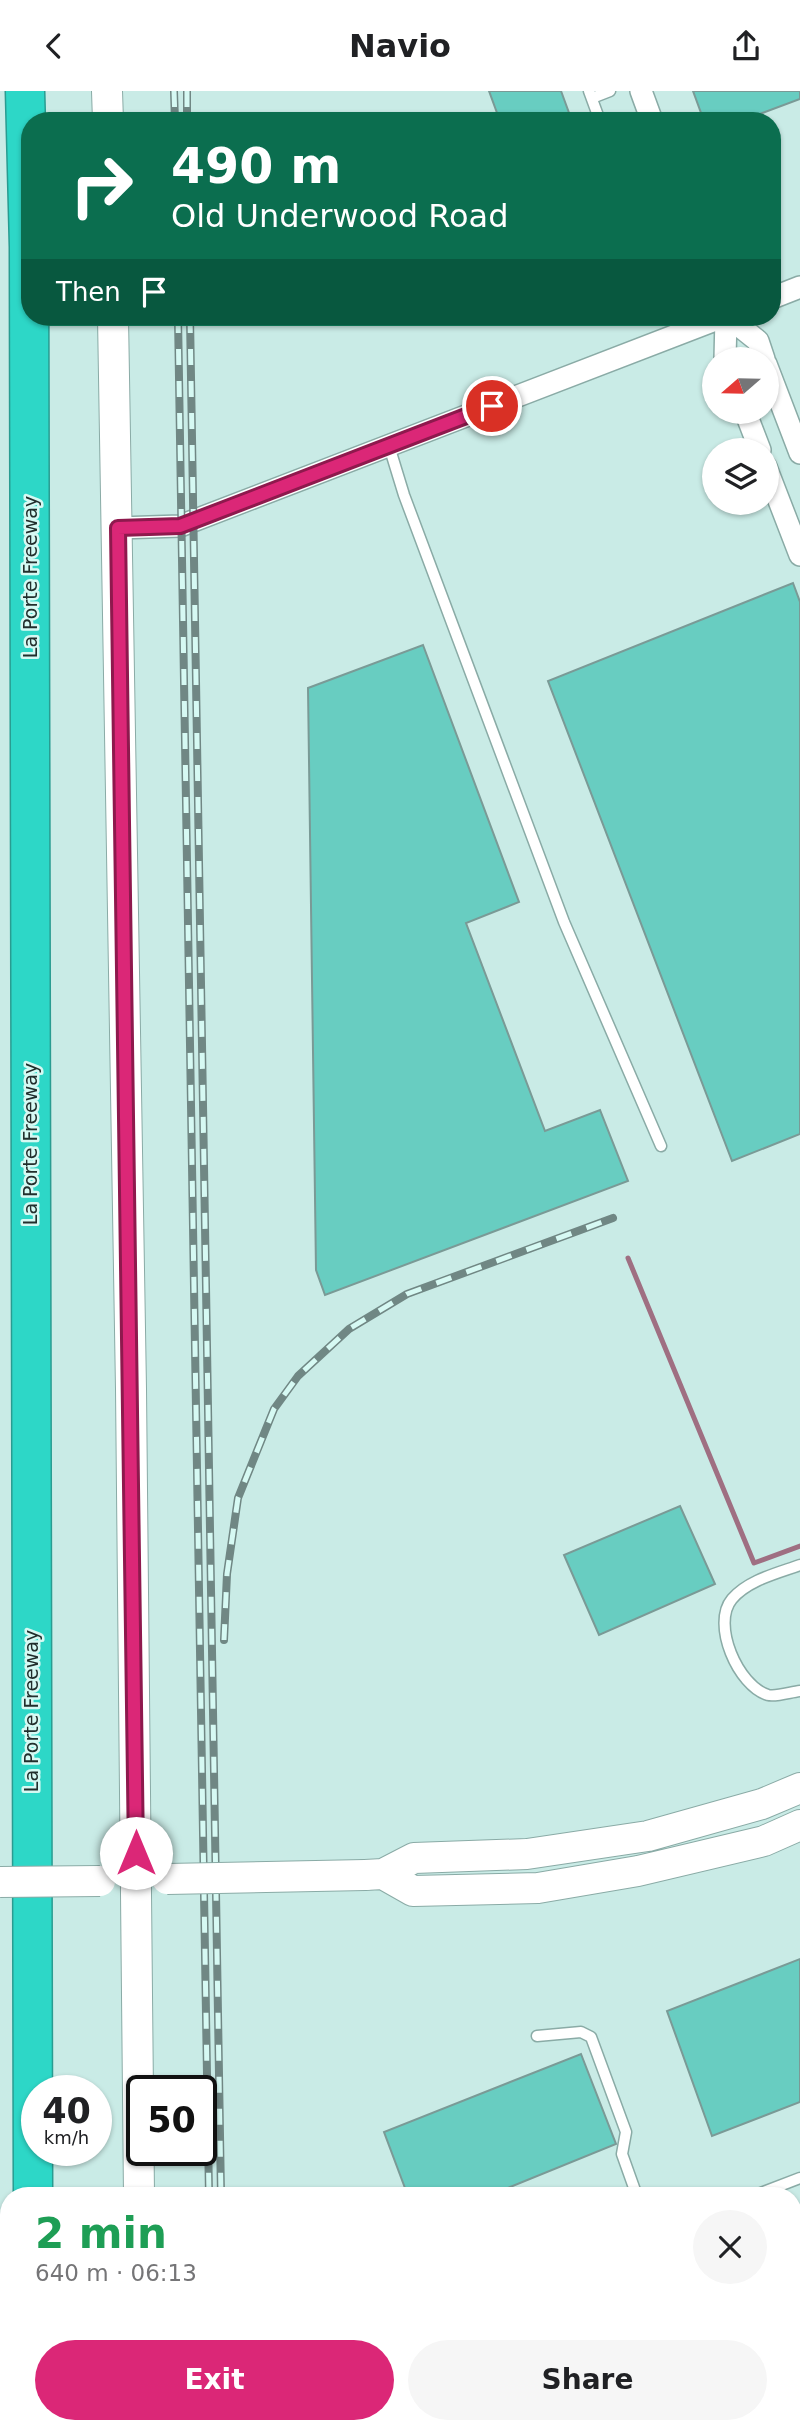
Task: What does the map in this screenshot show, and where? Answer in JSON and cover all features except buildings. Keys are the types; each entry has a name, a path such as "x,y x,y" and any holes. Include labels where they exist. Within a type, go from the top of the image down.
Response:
{"highway":[{"name":"La Porte Freeway","path":"25,91 26,112"},
{"name":"La Porte Freeway","path":"29,326 33,2187"}],"main road":[{"path":"107,91 108,112"},
{"path":"113,326 139,2187"},
{"path":"0,1882 374,1875 414,1858 527,1854 648,1836 762,1804 800,1788"},
{"path":"374,1875 413,1891 538,1888 638,1871 764,1842 800,1825"}],"street":[{"path":"641,91 649,112"},
{"path":"781,294 800,287"},
{"path":"118,528 180,526 702,326"},
{"path":"725,347 726,326"},
{"path":"738,326 758,341 760,347"},
{"path":"779,398 800,453"},
{"path":"779,501 800,555"}],"lane":[{"path":"597,112 591,95 610,91"},
{"path":"389,446 404,495 564,922 661,1146"},
{"path":"800,1565 752,1583 731,1599 724,1619 729,1649 746,1683 769,1696 800,1691"},
{"path":"537,2036 581,2032 591,2037 626,2132 622,2154 634,2187"},
{"path":"776,2187 800,2178"}],"waterway":[{"path":"628,1258 754,1563 800,1546"}],"railway":[{"path":"174,91 175,112"},
{"path":"187,91 187,112"},
{"path":"178,326 209,2187"},
{"path":"190,326 221,2187"},
{"path":"224,1640 227,1574 238,1498 274,1409 298,1376 349,1329 407,1294 613,1218"}],"route":[{"path":"136,1853 118,528 180,526 492,406"}]}
